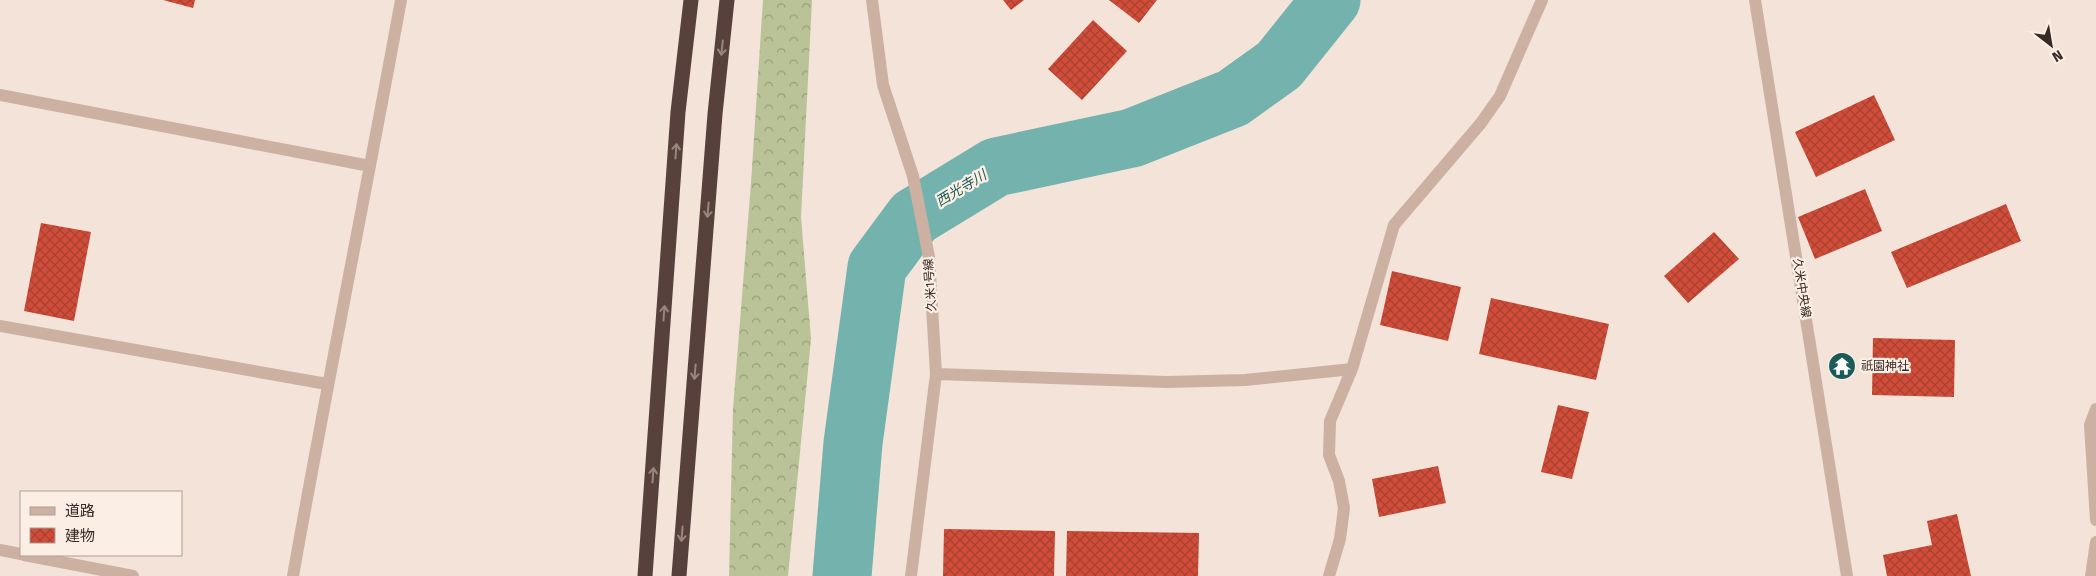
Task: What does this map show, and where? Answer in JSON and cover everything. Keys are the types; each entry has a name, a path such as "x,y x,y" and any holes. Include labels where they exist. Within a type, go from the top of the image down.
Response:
{"highway":[{"path":"646,576 678,112 691,0"},
{"path":"679,576 715,114 727,0"}],"street":[{"path":"293,576 327,384 401,0"},
{"name":"久米1号線","path":"872,0 883,85 913,176 929,257 936,374 911,576"},
{"path":"1329,576 1340,540 1344,508 1339,481 1329,454 1330,421 1352,369 1394,226 1481,123 1500,96 1542,0"},
{"name":"久米中央線","path":"1755,0 1847,576"},
{"path":"0,95 370,166"},
{"path":"0,326 327,384"},
{"path":"936,374 1167,382 1245,380 1352,369"},
{"path":"2096,409 2090,425 2096,520"},
{"path":"2091,576 2096,542"},
{"path":"0,550 20,553"},
{"path":"33,556 133,576"}],"green space":[{"path":"763,0 812,0 801,217 811,339 788,576 729,576 733,409"}],"building":[{"path":"163,0 195,0 193,8"},
{"path":"1003,0 1024,0 1011,10"},
{"path":"1109,0 1157,0 1139,23"},
{"path":"1093,20 1127,51 1082,100 1048,69"},
{"path":"1874,95 1895,140 1816,177 1795,132"},
{"path":"1865,189 1882,231 1815,259 1798,217"},
{"path":"2006,204 2021,241 1907,288 1891,252"},
{"path":"41,223 91,232 74,321 24,311"},
{"path":"1714,232 1739,259 1688,303 1664,276"},
{"path":"1392,271 1461,287 1448,341 1380,325"},
{"path":"1491,298 1609,324 1596,380 1479,354"},
{"path":"1873,338 1955,340 1954,397 1872,395"},
{"path":"1558,405 1589,412 1572,479 1541,472"},
{"path":"1438,466 1446,503 1379,517 1372,479"},
{"path":"1957,514 1971,576 1887,576 1883,555 1932,545 1927,521"},
{"path":"944,529 1055,531 1054,576 943,576"},
{"path":"1067,531 1199,533 1198,576 1066,576"}],"waterway":[{"name":"西光寺川","path":"842,576 853,443 877,267 914,217 996,167 1132,138 1233,98 1279,65 1331,0"}],"place":[{"name":"祇園神社","path":"1842,366"}]}
